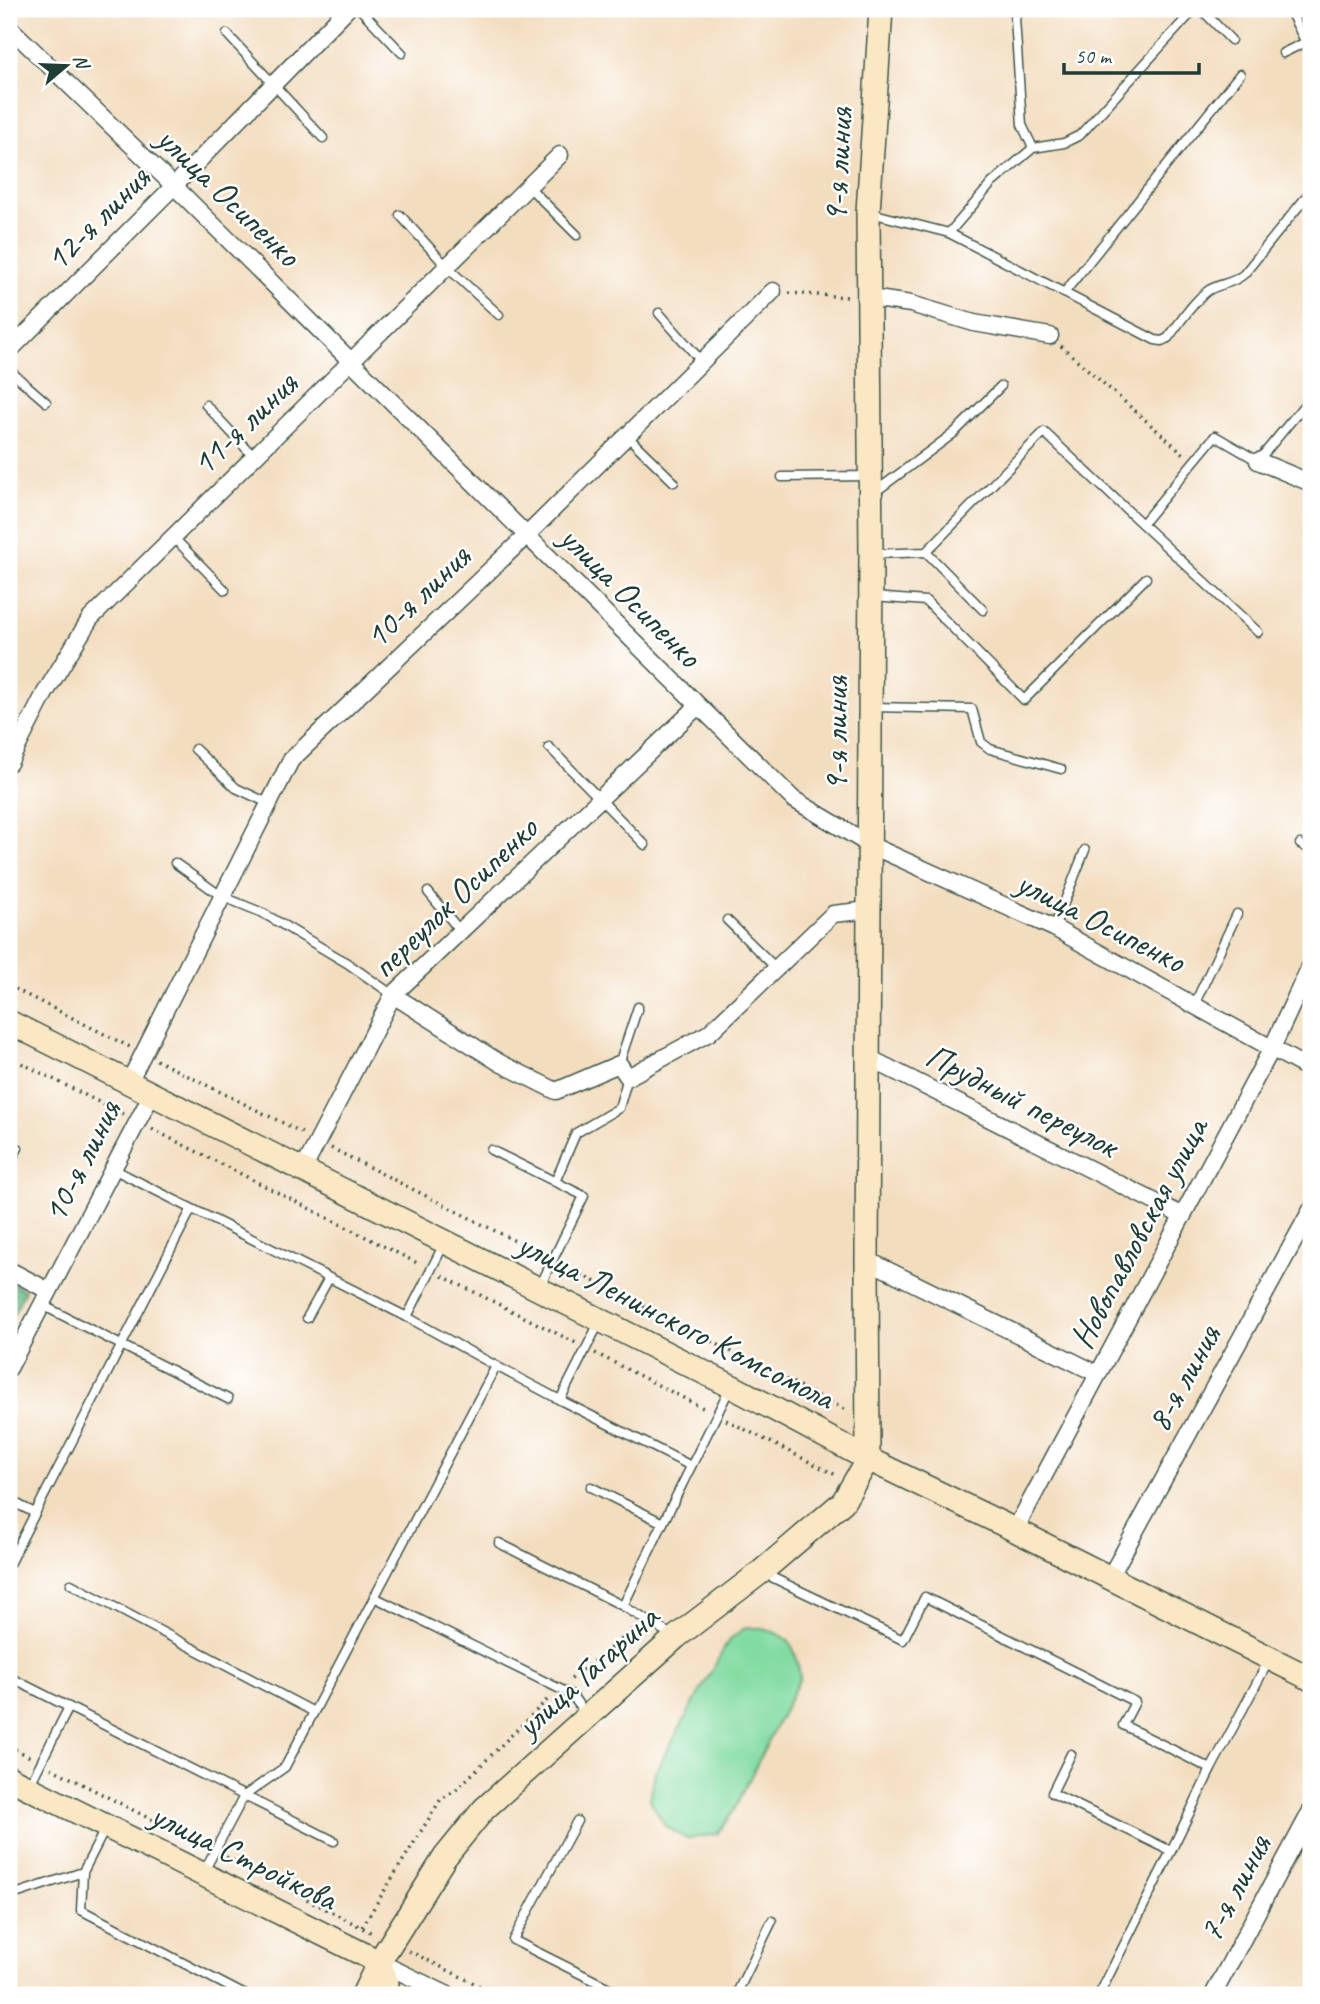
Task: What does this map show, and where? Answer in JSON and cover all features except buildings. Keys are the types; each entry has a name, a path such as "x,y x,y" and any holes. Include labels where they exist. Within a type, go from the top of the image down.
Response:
{"street":[{"name":"12-я линия","path":"9,351 347,9"},
{"name":"9-я линия","path":"868,1459 871,554 868,212 881,9"},
{"name":"улица Осипенко","path":"9,27 352,361 793,799 870,845 1054,928 1311,1070"},
{"name":"11-я линия","path":"9,764 45,693 90,619 560,155"},
{"name":"10-я линия","path":"128,1082 291,760 526,536 773,292"},
{"path":"870,298 911,304 974,323 1050,336"},
{"path":"1258,461 1311,483"},
{"name":"переулок Осипенко","path":"303,1170 393,995 698,706"},
{"path":"393,995 500,1063 556,1091 624,1070 709,1033 833,914 870,910"},
{"name":"Новопавловская улица","path":"1015,1530 1272,1048 1311,964"},
{"name":"улица Ленинского Комсомола","path":"9,1022 730,1386 868,1459 1111,1577 1311,1679"},
{"name":"Прудный переулок","path":"869,1058 1183,1216"},
{"name":"10-я линия","path":"9,1368 152,1094"},
{"name":"8-я линия","path":"1111,1577 1311,1210"},
{"path":"867,1259 1098,1374"},
{"path":"9,1270 45,1298"},
{"name":"улица Гагарина","path":"363,1995 379,1962 445,1857 484,1809 676,1637 761,1572 843,1502 868,1459"},
{"name":"улица Стройкова","path":"18,1783 448,1995"},
{"name":"7-я линия","path":"1213,1995 1311,1811"},
{"path":"379,1962 387,1983 386,1995"}],"lane":[{"path":"360,9 402,53"},
{"path":"1022,9 1015,18 1022,125 1033,148"},
{"path":"949,233 992,183 1033,148 1064,143 1080,135 1186,12 1201,9 1231,40"},
{"path":"1289,9 1311,53"},
{"path":"227,34 323,138"},
{"path":"1283,53 1306,41"},
{"path":"1064,293 1240,74"},
{"path":"528,186 577,235"},
{"path":"868,212 949,233 1155,341 1162,341 1168,338 1209,290 1238,280 1244,274 1311,191"},
{"path":"400,215 447,267 499,315"},
{"path":"659,313 702,362"},
{"path":"9,370 46,402"},
{"path":"782,477 870,486 954,433 1001,386"},
{"path":"1142,524 1215,436 1258,461 1311,397"},
{"path":"206,405 254,457"},
{"path":"871,554 926,552 1044,432 1258,632"},
{"path":"627,436 674,482"},
{"path":"173,537 225,590"},
{"path":"926,552 983,610"},
{"path":"870,597 926,601 1024,700 1146,578"},
{"path":"870,707 972,709 981,742 990,749 1061,769"},
{"path":"550,747 645,845"},
{"path":"195,749 236,789 268,803"},
{"path":"1300,844 1311,850"},
{"path":"1054,928 1085,850"},
{"path":"174,863 221,896 263,914 393,995"},
{"path":"428,892 461,932"},
{"path":"1194,1006 1237,914"},
{"path":"727,920 776,968"},
{"path":"555,1182 576,1133 619,1108 624,1070 638,1007"},
{"path":"9,1166 18,1148"},
{"path":"491,1150 584,1196 538,1289"},
{"path":"113,1169 407,1317 560,1400 691,1466"},
{"path":"9,1564 191,1210"},
{"path":"407,1317 445,1242"},
{"path":"307,1318 329,1278"},
{"path":"45,1298 122,1345 228,1399"},
{"path":"560,1400 600,1320"},
{"path":"203,1874 244,1796 285,1767 496,1366"},
{"path":"622,1606 730,1386"},
{"path":"591,1487 663,1523"},
{"path":"9,1500 35,1513"},
{"path":"499,1543 676,1637"},
{"path":"761,1572 903,1640 925,1597 1135,1702 1123,1725 1211,1769"},
{"path":"71,1584 314,1712"},
{"path":"374,1597 572,1695 588,1717"},
{"path":"1100,1995 1211,1769 1270,1657"},
{"path":"9,1677 334,1841"},
{"path":"18,1783 41,1762 69,1707"},
{"path":"1071,1754 1052,1793 1171,1851"},
{"path":"577,1821 513,1940 623,1995"},
{"path":"107,1827 83,1872 81,1910 241,1994"},
{"path":"9,1896 83,1872"},
{"path":"736,1995 772,1921"}],"path":[{"path":"773,292 870,298"},
{"path":"1050,336 1193,463"},
{"path":"9,986 869,1422"},
{"path":"362,1927 441,1799 456,1790 559,1688 646,1620"},
{"path":"9,1746 498,1995"}],"green space":[{"path":"9,1282 25,1290 9,1324"},
{"path":"746,1627 770,1631 786,1639 795,1654 800,1678 733,1812 717,1834 687,1839 665,1826 650,1800 655,1772 729,1640"}]}
